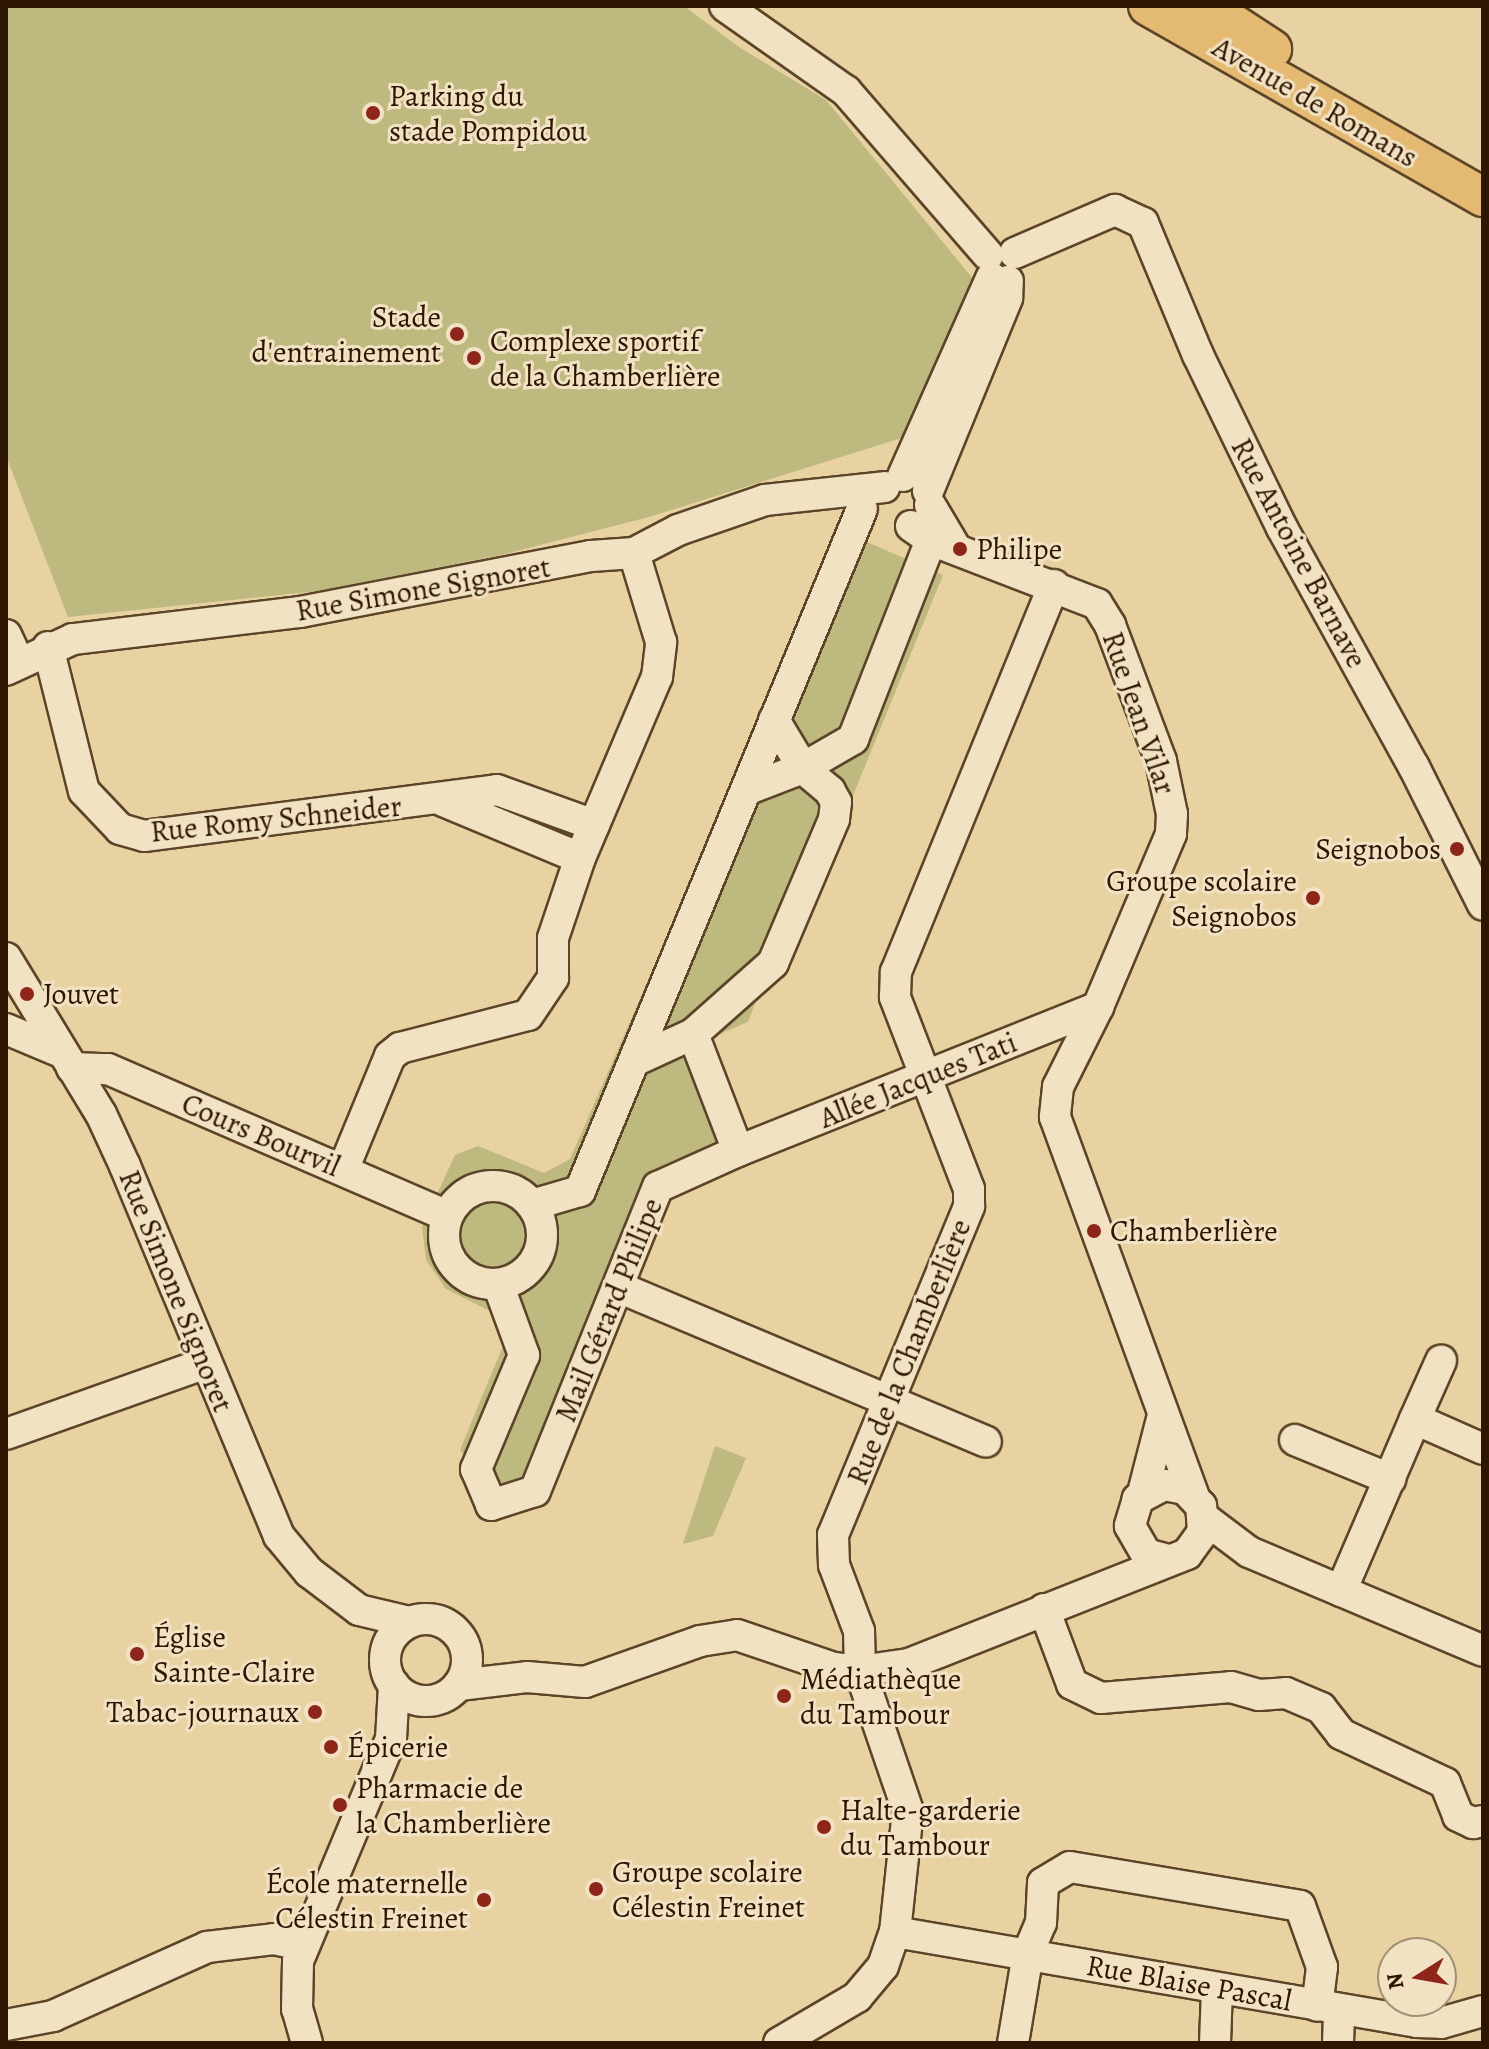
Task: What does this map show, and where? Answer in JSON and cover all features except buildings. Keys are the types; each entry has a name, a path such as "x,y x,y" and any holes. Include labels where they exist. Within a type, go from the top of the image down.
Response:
{"main road":[{"name":"Avenue de Romans","path":"1148,6 1483,197"},
{"name":"Avenue de Romans","path":"1206,6 1483,169"}],"street":[{"path":"532,1205 580,1191 774,720 902,509 1007,298 1000,267 846,91 725,6"},
{"name":"Rue Antoine Barnave","path":"1000,267 1115,210 1143,223 1198,355 1282,528 1479,889"},
{"name":"Rue Simone Signoret","path":"10,655 100,634 300,612 591,556 634,553 678,530 765,500 814,492 902,509"},
{"path":"746,790 803,768 853,739 902,509"},
{"name":"Rue Jean Vilar","path":"902,509 1105,613 1161,761 1172,814 1164,855 1098,1007 1058,1087 1055,1117 1199,1507"},
{"path":"343,1170 390,1056 400,1048 528,1015 542,999 553,978 553,938 580,858 657,677 661,642 634,553"},
{"name":"Rue de la Chamberlière","path":"779,2043 857,1997 883,1966 895,1932 908,1811 860,1671 859,1631 834,1565 833,1535 969,1206 969,1189 895,997 896,972 1054,585"},
{"name":"Rue Romy Schneider","path":"48,647 84,791 120,829 144,836 508,791 594,825"},
{"path":"634,1061 693,1034 773,963 834,819 836,802 830,791 803,768 774,720"},
{"name":"Rue Romy Schneider","path":"443,801 580,858"},
{"name":"Rue Simone Signoret","path":"6,958 125,1166 279,1536 309,1572 359,1610 385,1655"},
{"name":"Allée Jacques Tati","path":"738,1151 1098,1007"},
{"name":"Cours Bourvil","path":"6,1029 67,1061 108,1069 448,1216"},
{"path":"693,1034 738,1151"},
{"name":"Mail Gérard Philipe","path":"498,1284 524,1355 476,1469 491,1505 535,1491 658,1187 738,1151"},
{"path":"494,1185 521,1194 532,1205 542,1232 535,1261 513,1280 498,1284 481,1283 454,1264 446,1249 448,1216 466,1194 494,1185"},
{"path":"618,1287 887,1403 986,1442"},
{"path":"1341,1591 1441,1361"},
{"path":"6,1434 206,1363"},
{"path":"1092,1588 1130,1526 1134,1506 1143,1493 1163,1415"},
{"path":"1415,1419 1483,1449"},
{"path":"1295,1440 1390,1479"},
{"path":"1143,1493 1164,1485 1199,1507 1249,1552 1483,1651"},
{"path":"459,1685 527,1677 585,1682 700,1641 737,1635 808,1661 860,1671 909,1664 1092,1588 1177,1557 1197,1545 1199,1507"},
{"path":"1130,1526 1146,1554 1177,1557 1249,1552"},
{"path":"1044,1609 1072,1684 1101,1698 1231,1687 1259,1695 1286,1693 1321,1708 1341,1734 1445,1783 1458,1816 1473,1823 1483,1821"},
{"name":"Rue Simone Signoret","path":"359,1610 409,1622"},
{"path":"307,2043 294,1983 302,1945 391,1739 394,1685 385,1655 389,1641 409,1622 442,1621 465,1645 527,1677"},
{"path":"394,1685 415,1700 445,1697 459,1685 466,1672 465,1645"},
{"path":"391,1739 428,1701"},
{"path":"1013,2043 1028,1953 1041,1923 1043,1883 1070,1867 1300,1906 1322,1967 1328,2008 1338,2043"},
{"name":"Rue Blaise Pascal","path":"895,1932 1328,2008 1441,2023 1483,2011"},
{"path":"6,2025 56,2030 207,1947 274,1939 302,1945"},
{"path":"1215,2043 1217,1988"}],"shaded area":[{"name":"Complexe sportif de la Chamberlière","path":"6,6 684,6 739,47 826,100 974,280 908,436 649,517 501,555 318,591 68,617 6,456"},
{"path":"844,532 943,575 778,979 764,980 748,1022 708,1039 756,1155 665,1194 547,1487 494,1496 460,1450 505,1341 502,1317 446,1289 426,1260 422,1227 455,1155 478,1146 544,1173 570,1159"},
{"path":"715,1446 746,1458 713,1536 683,1544"}],"place":[{"name":"Parking du stade Pompidou","path":"373,113"},
{"name":"Stade d'entrainement","path":"457,334"},
{"name":"Complexe sportif de la Chamberlière","path":"474,358"},
{"name":"Philipe","path":"960,549"},
{"name":"Seignobos","path":"1457,849"},
{"name":"Groupe scolaire Seignobos","path":"1313,898"},
{"name":"Jouvet","path":"27,994"},
{"name":"Chamberlière","path":"1094,1231"},
{"name":"Église Sainte-Claire","path":"137,1654"},
{"name":"Médiathèque du Tambour","path":"784,1696"},
{"name":"Tabac-journaux","path":"315,1712"},
{"name":"Épicerie","path":"331,1747"},
{"name":"Pharmacie de la Chamberlière","path":"340,1805"},
{"name":"Halte-garderie du Tambour","path":"824,1827"},
{"name":"Groupe scolaire Célestin Freinet","path":"596,1889"},
{"name":"École maternelle Célestin Freinet","path":"484,1900"}]}
